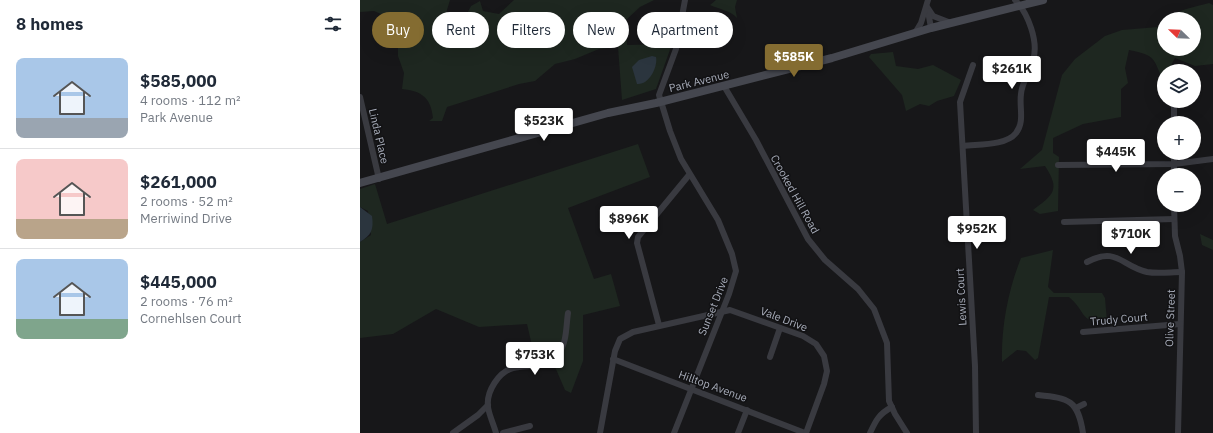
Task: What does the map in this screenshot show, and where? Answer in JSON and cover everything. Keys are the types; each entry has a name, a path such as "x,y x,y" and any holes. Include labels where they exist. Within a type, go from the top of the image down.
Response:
{"main road":[{"name":"Park Avenue","path":"360,183 379,179 608,113 724,86 832,58 1018,3 1043,0"}],"street":[{"path":"661,101 661,89 676,49 685,0"},
{"path":"915,33 921,23 928,0"},
{"path":"963,146 1005,141 1016,134 1021,122 1021,94 1023,83 1034,59 1035,48 1033,35 1018,3"},
{"path":"927,7 937,19 952,23"},
{"path":"927,7 931,28"},
{"name":"Lewis Court","path":"973,65 960,102 975,366 976,433"},
{"name":"Crooked Hill Road","path":"724,86 756,140 808,239 825,260 858,289 874,309 887,343 889,394 892,407 907,433"},
{"name":"Linda Place","path":"360,97 379,179"},
{"name":"Sunset Drive","path":"661,101 670,131 689,175 718,220 735,263 735,279 674,433"},
{"path":"1058,165 1174,164 1213,159"},
{"path":"1174,160 1174,168"},
{"path":"659,325 638,244 638,237 689,175"},
{"name":"Olive Street","path":"1174,212 1175,236 1182,272 1178,433"},
{"path":"1064,222 1174,219"},
{"path":"1087,262 1100,255 1107,255 1147,272 1182,272"},
{"name":"Vale Drive","path":"600,433 613,359 617,345 626,335 659,325 730,310 803,336 816,344 824,356 827,370 824,384 806,433"},
{"path":"496,433 488,406 495,381 504,372 514,368 544,365 559,354 563,344 568,313"},
{"name":"Trudy Court","path":"1083,332 1180,324"},
{"path":"770,357 780,328"},
{"name":"Hilltop Avenue","path":"613,359 806,433"},
{"path":"1038,395 1069,400 1076,408 1083,433"},
{"path":"1076,408 1084,404"},
{"path":"453,433 488,406"},
{"path":"870,433 876,418 881,412 892,407"},
{"path":"738,433 747,410"},
{"path":"503,433 530,426"}],"shaded area":[{"path":"360,0 450,0 446,12 432,12 432,48 489,48 489,12 497,14 497,48 565,48 565,12 501,12 514,0 654,0 640,7 629,17 629,12 573,12 573,48 608,48 599,49 575,59 555,64 535,81 519,84 447,107 442,121 429,121 433,118 428,101 420,94 402,89 404,73 398,56 398,48 424,48 424,12 360,12"},
{"path":"716,0 737,0 735,7 737,18 733,15 733,12 728,12 710,5"},
{"path":"480,1 483,11 488,12 468,12 471,6"},
{"path":"1209,3 1213,5 1213,64 1201,65 1201,64 1190,64 1175,58 1172,64 1157,64 1157,66 1149,56 1129,50 1125,68 1128,83 1121,89 1121,117 1083,124 1053,138 1053,153 1059,157 1058,211 1040,214 1033,210 1050,196 1054,187 1053,181 1045,166 1020,169 1042,150 1062,75 1075,59 1105,36 1122,30 1157,27 1157,56 1201,56 1201,12 1180,12"},
{"path":"629,45 637,45 637,48 671,48 656,89 622,100 618,48 629,48"},
{"path":"893,52 896,66 918,69 933,65 961,80 954,96 937,101 929,106 920,104 906,111 902,95 869,57 871,54"},
{"path":"652,56 656,57 656,66 652,75 645,82 637,84 632,67 639,60"},
{"path":"638,144 650,177 568,208 594,279 611,274 620,306 583,315 583,361 571,393 565,390 552,360 536,363 527,324 479,327 436,309 393,334 360,338 360,242 371,235 368,211 360,207 360,189 375,184 387,224"},
{"path":"360,207 372,216 373,225 371,232 360,242"},
{"path":"1200,234 1213,240 1213,250 1202,245"},
{"path":"1053,250 1048,287 1054,293 1102,293 1105,298 1107,322 1092,321 1087,318 1075,302 1069,297 1049,297 1038,358 1035,360 1026,351 1017,350 1002,362 1006,309 1012,283 1021,258"}]}
